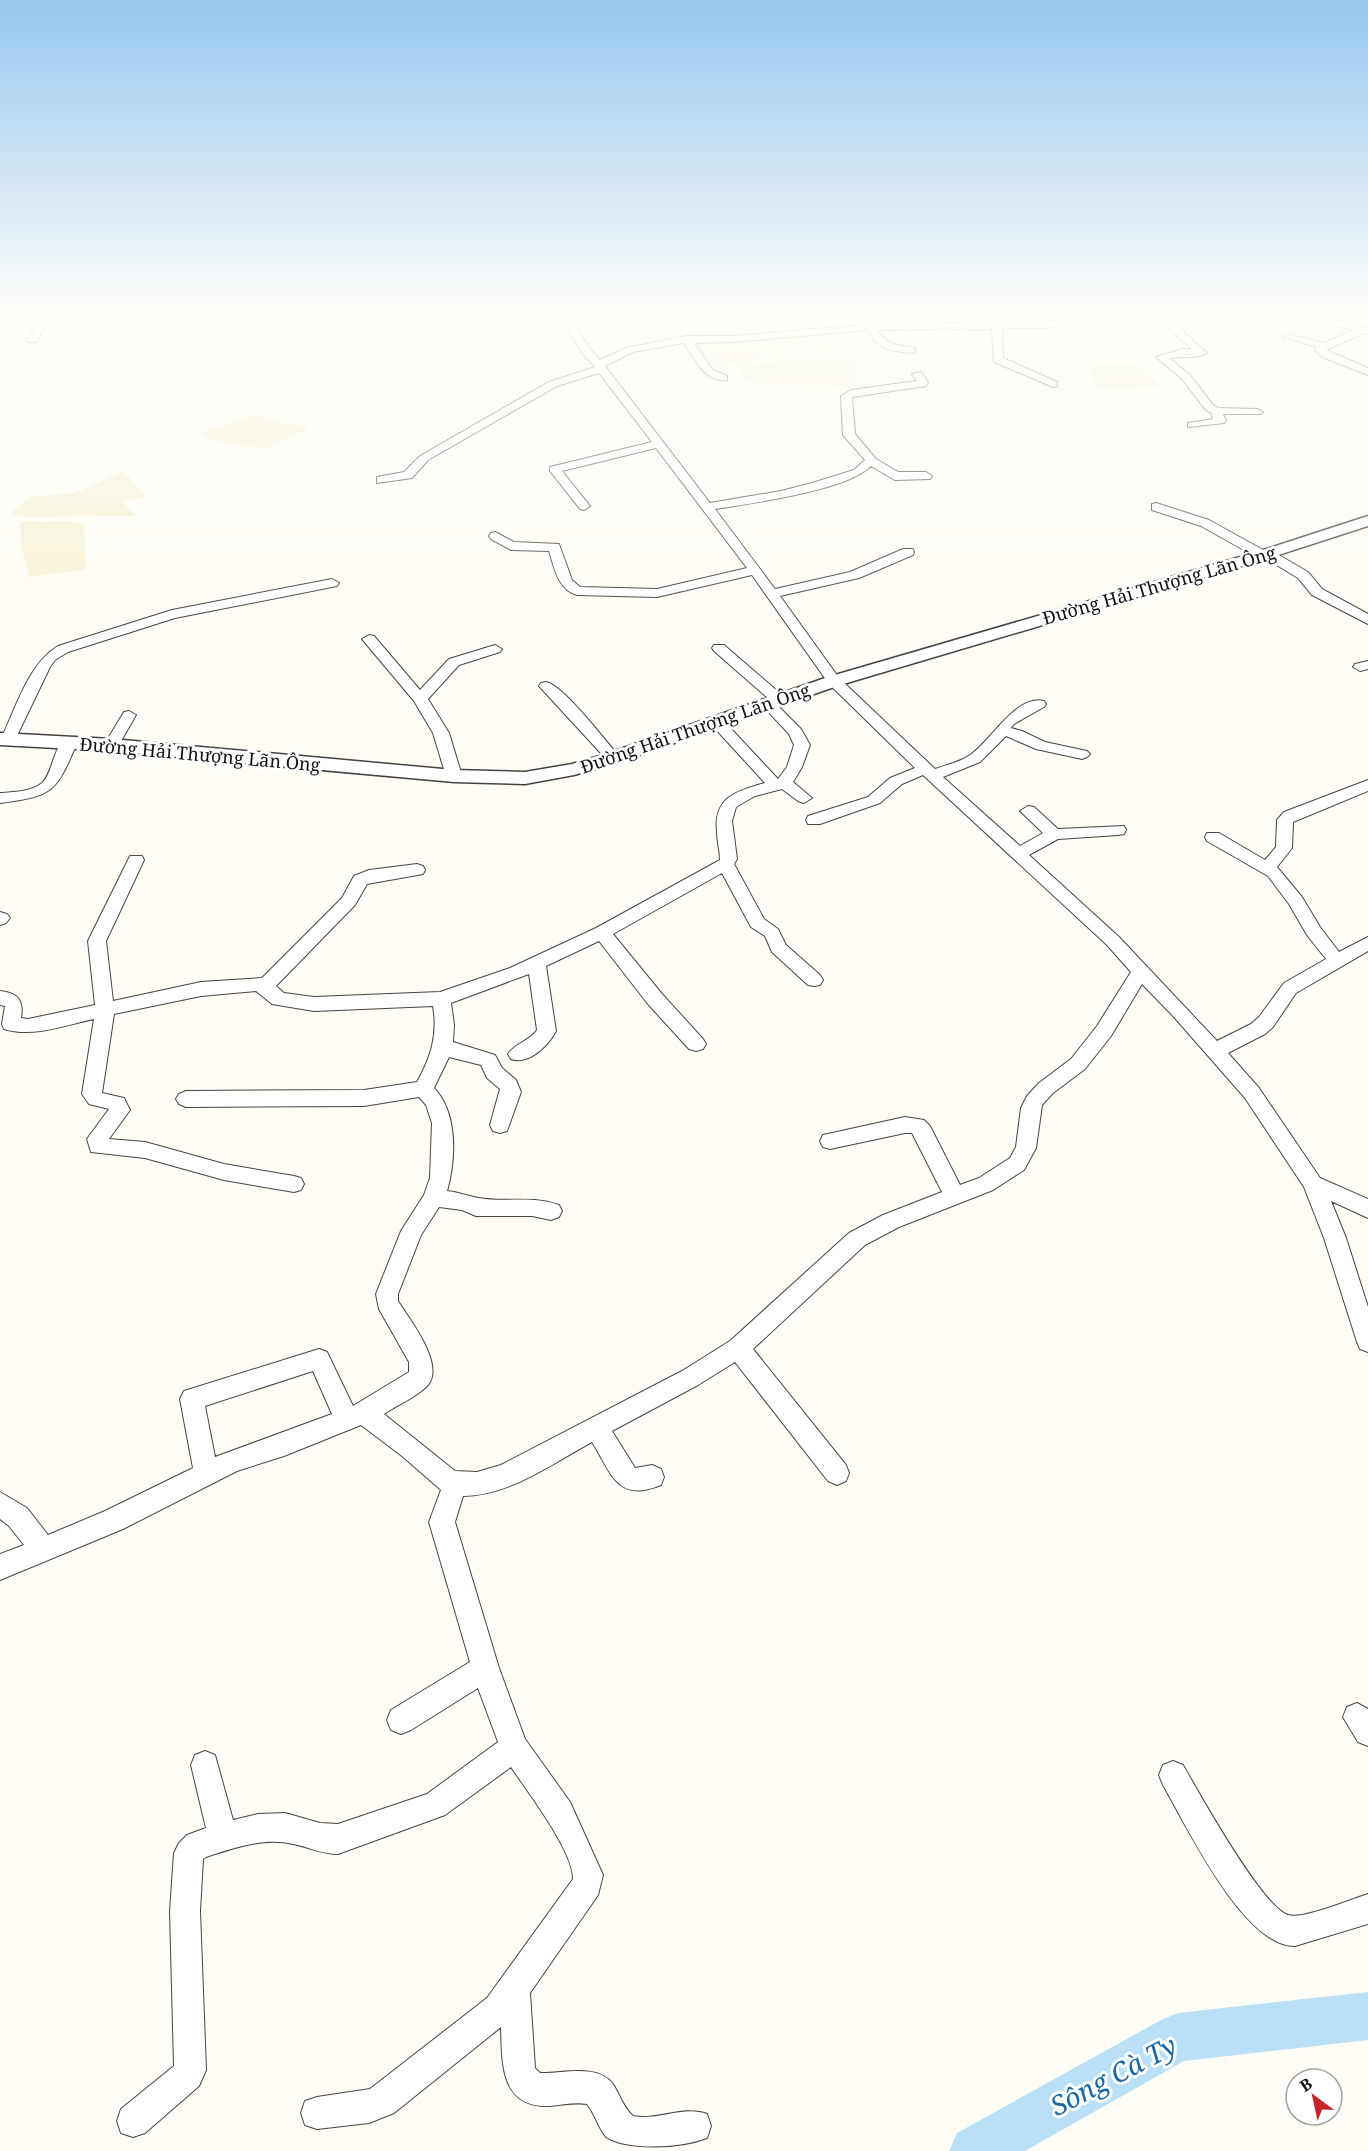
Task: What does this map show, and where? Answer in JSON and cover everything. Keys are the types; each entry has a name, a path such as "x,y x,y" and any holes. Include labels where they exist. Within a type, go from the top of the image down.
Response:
{"street":[{"path":"381,480 408,474 424,458 500,414"},
{"path":"635,414 755,570 834,681 1017,855 1113,941 1140,972 1174,1004 1252,1093 1313,1184 1335,1238 1368,1342"},
{"path":"847,414 849,435 871,461 895,476 926,476"},
{"path":"1192,425 1220,421 1217,414"},
{"path":"584,506 554,469 657,444"},
{"path":"707,507 781,495 858,473 871,461"},
{"path":"1156,507 1205,523 1303,575 1317,592 1368,620"},
{"name":"Đường Hải Thượng Lãn Ông","path":"4,739 112,745 454,776 525,777 574,769 613,758 834,681 1265,555 1368,521"},
{"path":"495,536 511,546 549,545 554,548 566,582 578,591 657,593 755,570"},
{"path":"771,594 854,576 908,552"},
{"path":"4,739 43,667 50,657 63,649 172,614 332,583"},
{"path":"369,639 420,699 441,733 454,776"},
{"path":"0,998 9,999 14,1005 6,1030 201,989 247,984 260,984 279,999 314,1004 441,999 493,982 602,932 726,864 729,857 723,821 731,802 741,794 779,784 797,762 802,745 796,732 773,701 719,648"},
{"path":"420,699 454,662 495,649"},
{"path":"402,659 419,680 430,687"},
{"path":"546,686 561,699 613,758"},
{"path":"814,820 874,800 896,781 975,759 1003,732 1010,721 1039,704"},
{"path":"112,745 129,715"},
{"path":"716,721 779,784 804,798"},
{"path":"1003,732 1017,734 1041,746 1082,754"},
{"path":"0,798 32,795 43,791 50,785 69,743"},
{"path":"1268,867 1284,848 1285,820 1368,785"},
{"path":"1028,811 1054,834"},
{"path":"1017,855 1054,834 1118,830"},
{"path":"1213,837 1268,867 1280,877 1306,922 1336,960"},
{"path":"136,860 98,941 105,1009 92,1094 96,1099 117,1103 120,1110 98,1140 98,1146 102,1149 145,1150 224,1172 294,1184"},
{"path":"726,864 757,923 772,933 778,948 814,980"},
{"path":"264,987 349,901 360,880 369,876 417,870"},
{"path":"602,932 655,999 696,1044"},
{"path":"1214,1051 1258,1029 1266,1022 1290,988 1368,943"},
{"path":"518,1054 539,1042 547,1031 540,996 537,962"},
{"path":"206,1473 192,1399 319,1359 356,1417 411,1448 439,1473 456,1483 477,1484 506,1475 597,1428 690,1378 738,1348 857,1239 891,1221 986,1184 1022,1159 1034,1101 1046,1088 1078,1064 1104,1032 1140,972"},
{"path":"423,1089 440,1058 446,1035 441,999"},
{"path":"443,1046 455,1052 488,1060 494,1073 509,1085 511,1092 500,1125"},
{"path":"186,1099 364,1098 423,1089"},
{"path":"0,1567 114,1520 206,1473 356,1417 421,1376 423,1365 387,1302 387,1294 412,1231 434,1198 440,1178 442,1123 435,1102 423,1089"},
{"path":"830,1141 905,1125 917,1126 923,1132 955,1196"},
{"path":"1313,1184 1368,1209"},
{"path":"434,1198 465,1202 476,1207 532,1207 551,1211"},
{"path":"738,1348 837,1473"},
{"path":"597,1428 627,1477 633,1480 652,1477"},
{"path":"317,2113 369,2107 382,2101 498,2009 587,1884 588,1875 560,1812 514,1748 485,1668 443,1529 443,1514 456,1483"},
{"path":"0,1504 18,1517 43,1549"},
{"path":"401,1720 485,1668"},
{"path":"133,2121 188,2075 190,2070 185,1958 189,1853 197,1845 224,1837 280,1827 295,1829 315,1838 338,1839 435,1805 514,1748"},
{"path":"205,1765 224,1837"},
{"path":"1173,1775 1242,1890 1267,1920 1278,1929 1292,1931 1368,1910"},
{"path":"514,1989 519,2070 522,2080 528,2086 542,2089 590,2087 598,2091 616,2123 623,2130 633,2134 675,2132 695,2126"}],"shaded area":[{"path":"251,415 309,429 264,449 213,440 198,434"},
{"path":"123,471 146,496 123,502 135,516 28,517 10,514 29,497 75,493"},
{"path":"71,521 84,524 86,569 29,577 22,551 20,522"}],"waterway":[{"name":"Sông Cà Ty","path":"975,2151 1178,2037 1368,2016"}]}
